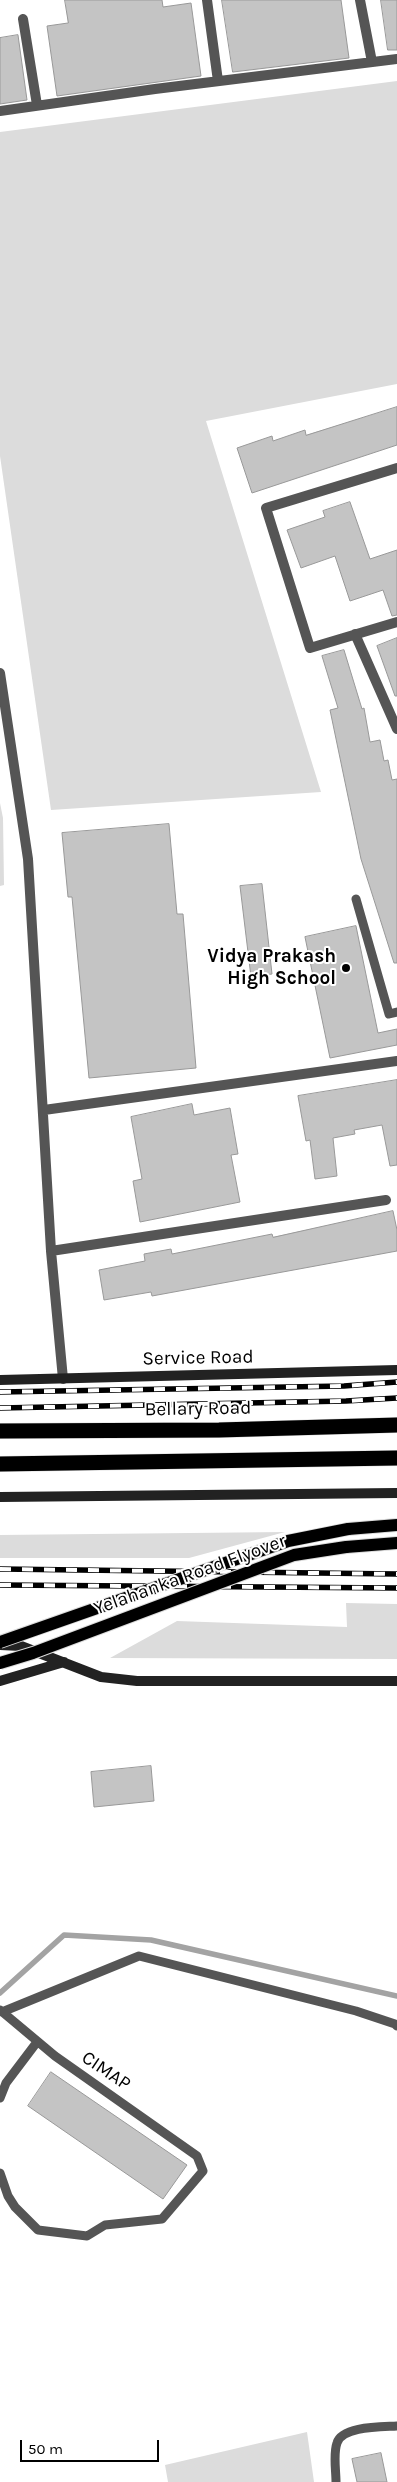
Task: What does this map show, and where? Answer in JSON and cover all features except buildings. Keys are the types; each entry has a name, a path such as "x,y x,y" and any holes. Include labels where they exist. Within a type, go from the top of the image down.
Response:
{"highway":[{"name":"Bellary Road","path":"0,1431 219,1430 397,1425"},
{"path":"0,1464 397,1458"}],"main road":[{"name":"Service Road","path":"0,1380 397,1370"},
{"path":"0,1497 397,1494"},
{"name":"Yelahanka Road Flyover","path":"0,1644 288,1541 348,1529 397,1525"},
{"name":"Yelahanka Road Flyover","path":"0,1664 294,1555 346,1547 397,1543"},
{"path":"0,1644 21,1646 101,1677 137,1681 397,1681"},
{"path":"0,1681 64,1662"}],"street":[{"path":"207,0 218,81"},
{"path":"360,0 372,62"},
{"path":"23,19 37,105"},
{"path":"0,111 397,59"},
{"path":"397,468 266,508 310,648 397,622"},
{"path":"355,634 397,729"},
{"path":"0,673 28,859 51,1251 63,1378"},
{"path":"44,1110 397,1061"},
{"path":"51,1251 386,1200"}],"lane":[{"path":"356,899 388,1014 397,1012"},
{"path":"1,2011 138,1956 356,2011 397,2026"},
{"name":"CIMAP","path":"0,2173 8,2196 15,2207 38,2230 88,2236 105,2225 162,2219 202,2171 196,2156 37,2042 1,2011"},
{"path":"0,2098 6,2083 37,2042"},
{"path":"336,2482 336,2444 340,2437 349,2431 397,2426"}],"shaded area":[{"path":"397,81 397,384 206,421 321,792 51,810 0,456 0,132"},
{"path":"0,803 3,818 4,885 0,886"},
{"path":"285,1532 189,1558 0,1558 0,1535"},
{"path":"346,1603 397,1604 397,1659 110,1658 177,1621 347,1627"},
{"path":"307,2432 314,2482 168,2482 165,2465"}],"waterway":[{"path":"0,1993 64,1935 151,1940 397,1996"}],"railway":[{"path":"0,1392 344,1386 397,1382"},
{"path":"0,1408 346,1401 397,1398"},
{"path":"0,1569 397,1574"},
{"path":"0,1585 397,1588"}],"place":[{"name":"Vidya Prakash High School","path":"346,968"}]}
